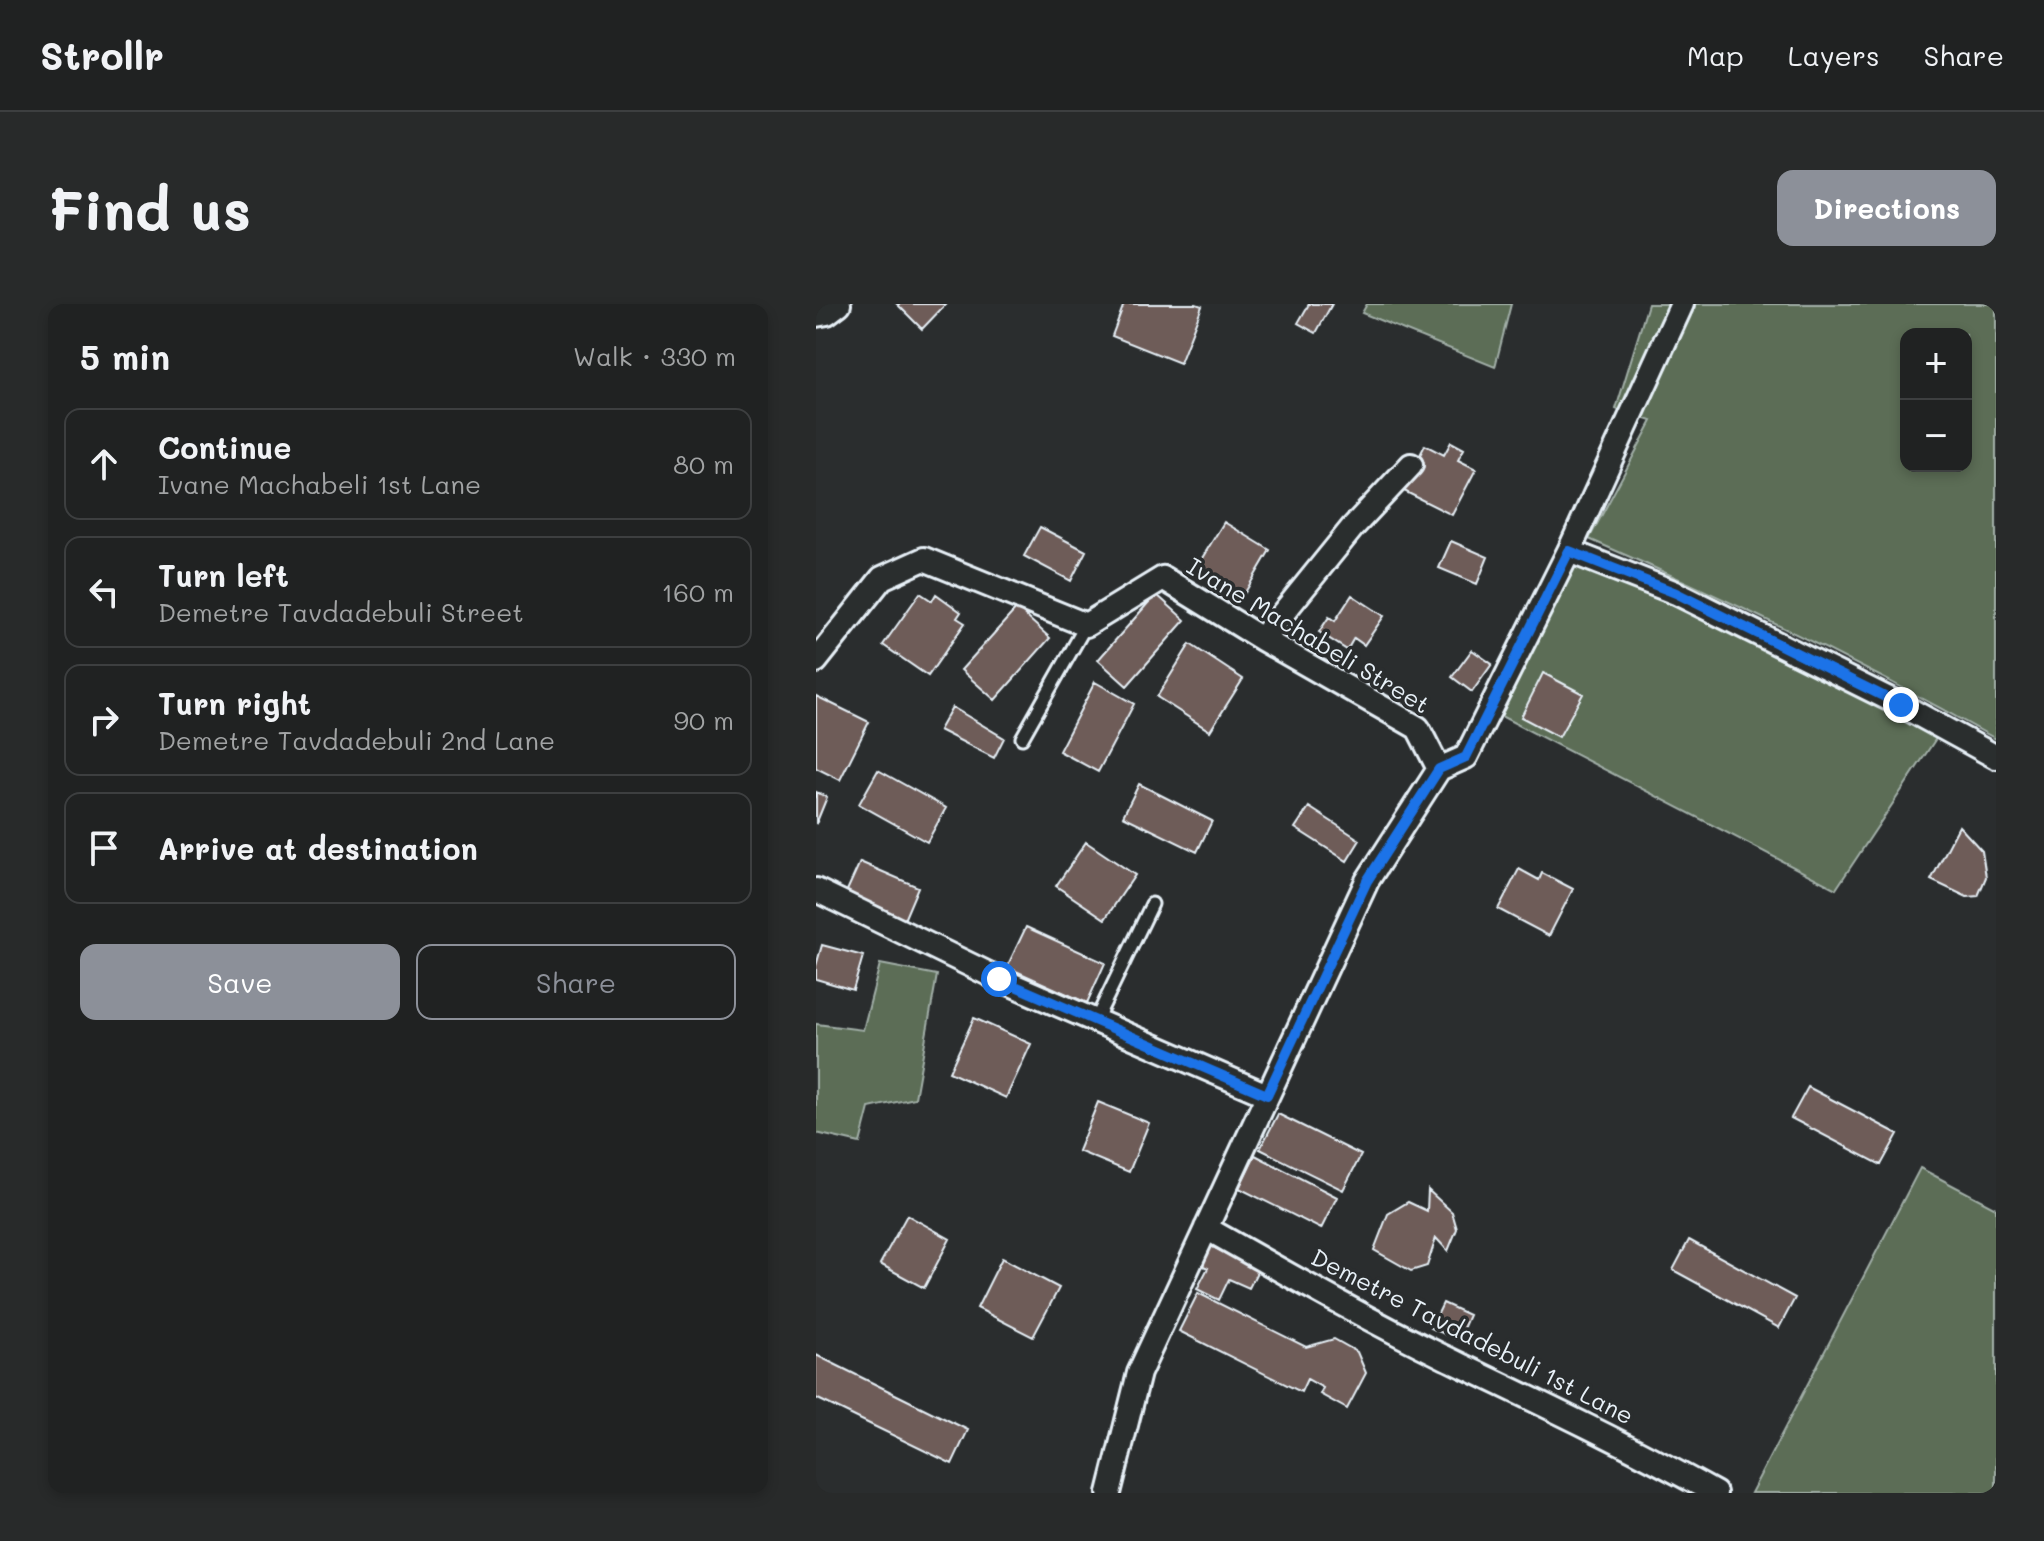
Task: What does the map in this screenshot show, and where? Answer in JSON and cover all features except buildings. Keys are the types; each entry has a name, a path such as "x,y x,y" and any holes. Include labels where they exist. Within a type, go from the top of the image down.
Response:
{"street":[{"path":"816,315 827,313 839,304"},
{"path":"1109,1493 1139,1373 1367,881 1439,769 1466,757 1569,551 1682,304"},
{"path":"1262,639 1352,528 1411,465"},
{"path":"1569,551 1676,593 1901,705 1996,757"},
{"path":"816,661 882,578 924,559 1086,625"},
{"name":"Ivane Machabeli Street","path":"1086,625 1163,578 1418,728 1439,769"},
{"path":"816,890 999,979 1267,1095"},
{"name":"Demetre Tavdadebuli 1st Lane","path":"1206,1228 1344,1305 1442,1356 1626,1444 1715,1493"}],"lane":[{"path":"1022,738 1086,625"},
{"path":"1096,1020 1152,904"}],"green space":[{"path":"1367,304 1511,304 1495,367 1362,313"},
{"path":"1648,304 1996,304 1996,739 1796,634 1589,539 1652,421 1616,409"},
{"path":"1576,563 1701,618 1939,734 1836,889 1499,715"},
{"path":"880,964 937,975 915,1098 869,1108 860,1143 816,1133 816,1024 863,1030"},
{"path":"1920,1168 1996,1208 1996,1493 1751,1493"}],"route":[{"path":"999,979 1267,1095 1367,881 1439,769 1466,757 1569,551 1676,593 1901,705"}]}
